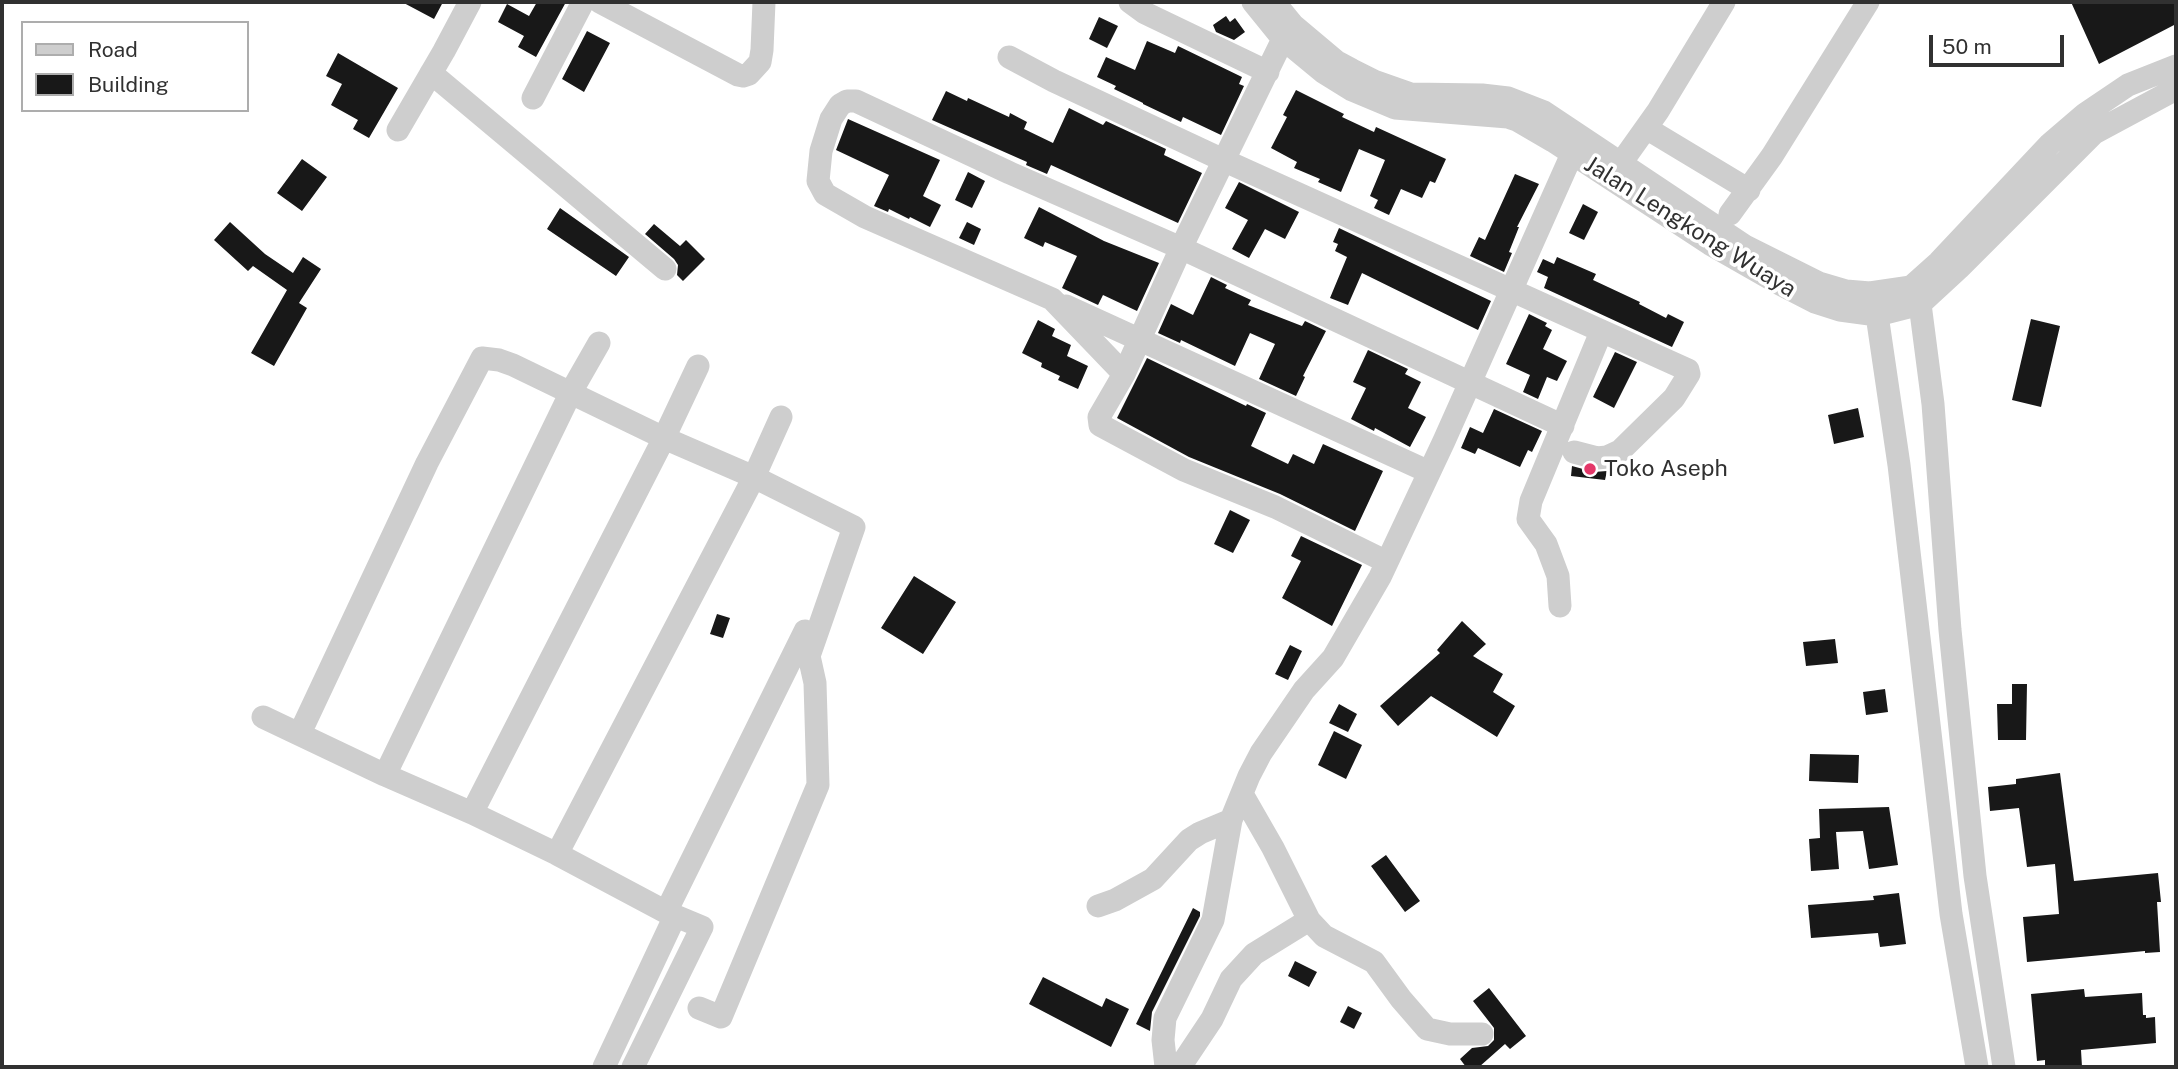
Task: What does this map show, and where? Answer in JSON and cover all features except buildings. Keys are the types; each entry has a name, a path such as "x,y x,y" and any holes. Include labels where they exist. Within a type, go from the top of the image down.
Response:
{"street":[{"path":"398,130 470,2"},
{"path":"533,98 583,2"},
{"path":"600,2 743,76 749,74 760,62 764,2"},
{"path":"1130,2 1145,13 1268,72"},
{"name":"Jalan Lengkong Wuaya","path":"1253,2 1288,32 1323,72 1373,99 1395,108 1508,117 1572,154 1710,244 1780,284 1815,302 1840,310 1877,315 1920,304 2094,133 2176,89"},
{"name":"Jalan Lengkong Wuaya","path":"1274,2 1288,32 1374,81 1411,94 1482,95 1508,99 1544,112 1745,246 1818,283 1846,291 1870,293 1911,287 2050,144 2085,114 2128,85 2176,66"},
{"path":"1620,163 1646,128 1724,2"},
{"path":"1730,214 1749,190 1868,2"},
{"path":"1288,32 1223,160 1124,374 1099,417 1099,424 1185,470 1275,507 1387,562"},
{"path":"1009,57 1054,81 1223,160 1688,370 1689,374 1674,398 1620,451 1597,458 1574,452"},
{"path":"431,73 665,269"},
{"path":"1429,472 1052,299 887,227 830,198 821,189 818,170 824,137 840,105 847,101 856,101 1010,173 1181,248 1563,426"},
{"path":"1646,128 1749,190"},
{"path":"1166,1067 1163,1040 1165,1018 1213,920 1231,820 1242,794 1261,753 1304,690 1333,659 1387,562 1572,154"},
{"path":"1052,299 1124,374"},
{"path":"1920,304 1933,404 1950,630 1975,876 2004,1067"},
{"path":"1877,315 1899,465 1951,914 1977,1067"},
{"path":"1560,606 1559,576 1546,544 1528,519 1531,501 1601,332"},
{"path":"385,775 570,392 599,342"},
{"path":"300,733 427,463 482,358 499,360 570,392 664,438 754,477 854,527"},
{"path":"472,813 664,438 698,366"},
{"path":"557,854 754,477 781,417"},
{"path":"604,1067 670,914 786,675 854,527"},
{"path":"699,1008 721,1017 818,785 815,683 809,656 854,527"},
{"path":"263,717 472,813 557,854 670,914 702,927 634,1067"},
{"path":"1242,794 1309,920 1324,936 1374,962 1427,1029 1450,1034 1482,1034"},
{"path":"1098,906 1115,900 1153,878 1200,832 1231,820"},
{"path":"1180,1067 1212,1019 1231,979 1254,954 1309,920"}],"place":[{"name":"Toko Aseph","path":"1590,469"}]}
